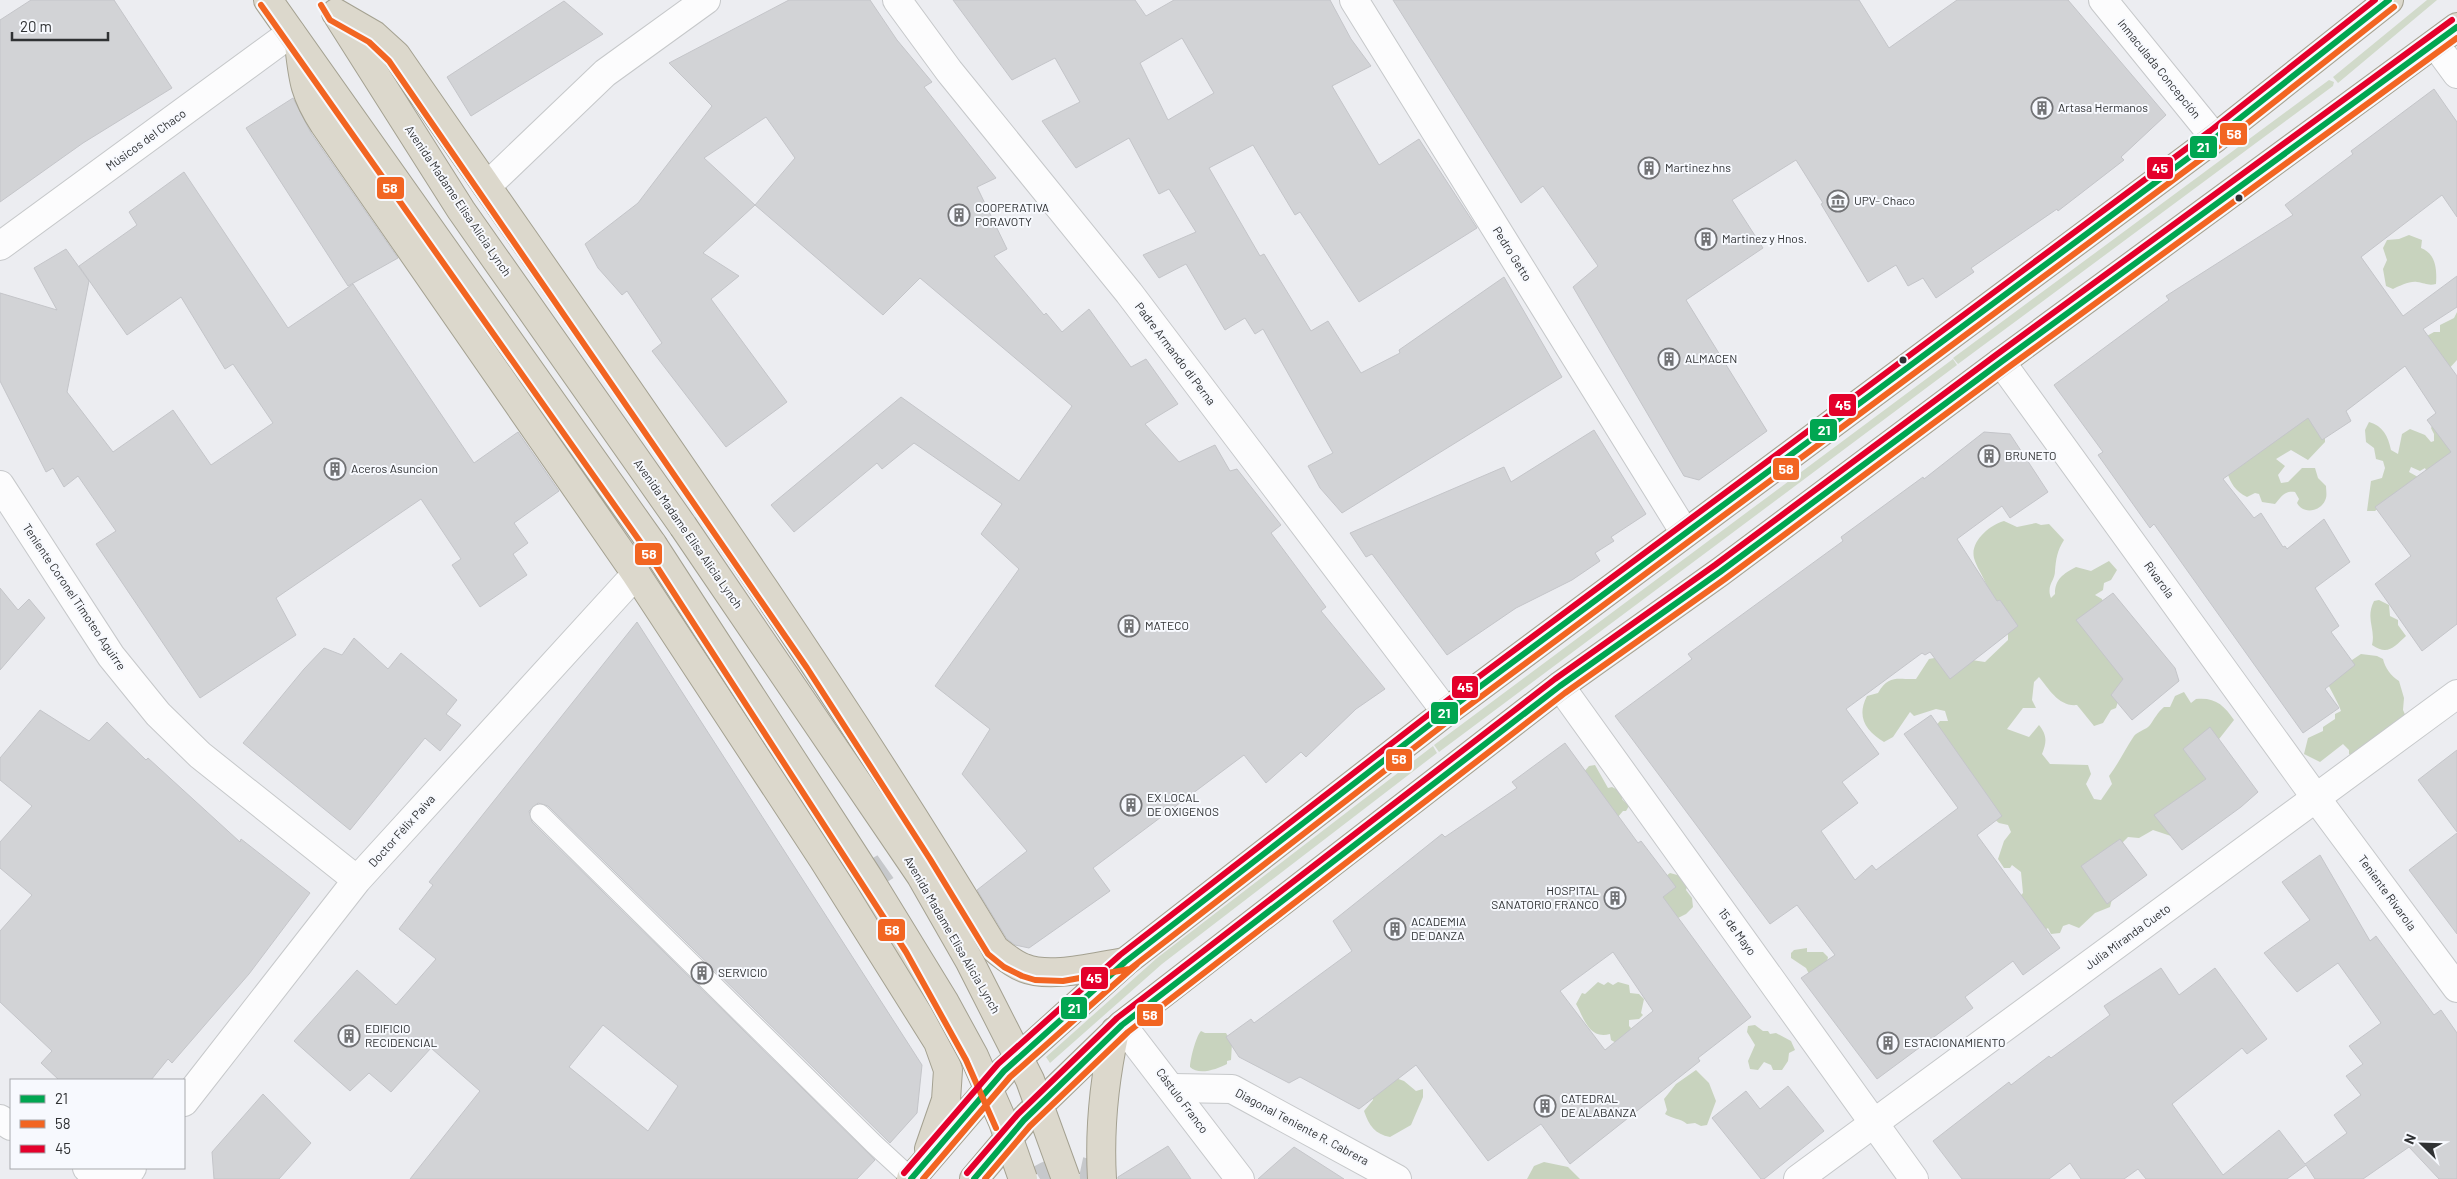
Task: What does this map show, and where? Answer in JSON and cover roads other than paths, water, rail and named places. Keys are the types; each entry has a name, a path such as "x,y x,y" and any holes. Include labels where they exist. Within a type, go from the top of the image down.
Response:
{"highway":[{"path":"268,0 653,545 912,947 1013,1121 1023,1179"},
{"path":"915,1175 1017,1076 1125,962 1446,712 2215,138 2389,0"},
{"path":"332,6 374,36 396,55 814,663 938,854 995,949 1008,960 1036,971 1062,972 1125,962"},
{"name":"Avenida Madame Elisa Alicia Lynch","path":"332,6 461,210 683,526 920,876 969,960 1017,1076 1066,1179"},
{"path":"974,1179 1013,1121 1119,1028 1560,686 1720,572 2001,362 2457,27"},
{"path":"295,38 303,83 314,109 636,574 818,851 938,1042 948,1070 946,1100 915,1175"},
{"path":"1102,1179 1100,1146 1101,1107 1119,1028"}],"street":[{"path":"487,186 605,73 706,0"},
{"name":"Padre Armando di Perna","path":"897,0 949,71 1128,293 1446,712"},
{"name":"Pedro Getto","path":"1354,0 1685,533"},
{"name":"Inmaculada Concepción","path":"2103,0 2215,138"},
{"name":"Músicos del Chaco","path":"0,246 295,38"},
{"path":"2435,44 2457,74"},
{"name":"Rivarola","path":"2001,362 2316,798"},
{"name":"Teniente Coronel Timoteo Aguirre","path":"0,485 111,656 158,714 200,755 357,880"},
{"name":"Doctor Félix Paiva","path":"185,1101 357,880 636,574"},
{"name":"15 de Mayo","path":"1560,686 1914,1179"},
{"name":"Julia Miranda Cueto","path":"1798,1179 2457,694"},
{"name":"Teniente Rivarola","path":"2316,798 2457,988"},
{"name":"Cástulo Franco","path":"1119,1028 1172,1088 1240,1179"},
{"name":"Diagonal Teniente R. Cabrera","path":"1172,1088 1232,1089 1397,1179"},
{"path":"89,1169 107,1179"}],"lane":[{"path":"540,814 874,1144 915,1175"}],"tunnel":[{"path":"823,859 845,875 867,875 878,871 896,857 902,848 908,827"},
{"path":"1040,1179 1047,1175 1069,1170 1084,1172 1098,1179"}],"place":[{"name":"Artasa Hermanos","path":"2042,108"},
{"name":"Martinez hns","path":"1649,168"},
{"name":"UPV- Chaco","path":"1838,201"},
{"name":"COOPERATIVA PORAVOTY","path":"959,215"},
{"name":"Martinez y Hnos.","path":"1706,239"},
{"name":"ALMACEN","path":"1669,359"},
{"name":"BRUNETO","path":"1989,456"},
{"name":"Aceros Asuncion","path":"335,469"},
{"name":"MATECO","path":"1129,626"},
{"name":"EX LOCAL DE OXIGENOS","path":"1131,805"},
{"name":"HOSPITAL SANATORIO FRANCO","path":"1615,898"},
{"name":"ACADEMIA DE DANZA","path":"1395,929"},
{"name":"SERVICIO","path":"702,973"},
{"name":"EDIFICIO RECIDENCIAL","path":"349,1036"},
{"name":"ESTACIONAMIENTO","path":"1888,1043"},
{"name":"CATEDRAL DE ALABANZA","path":"1545,1106"}]}
